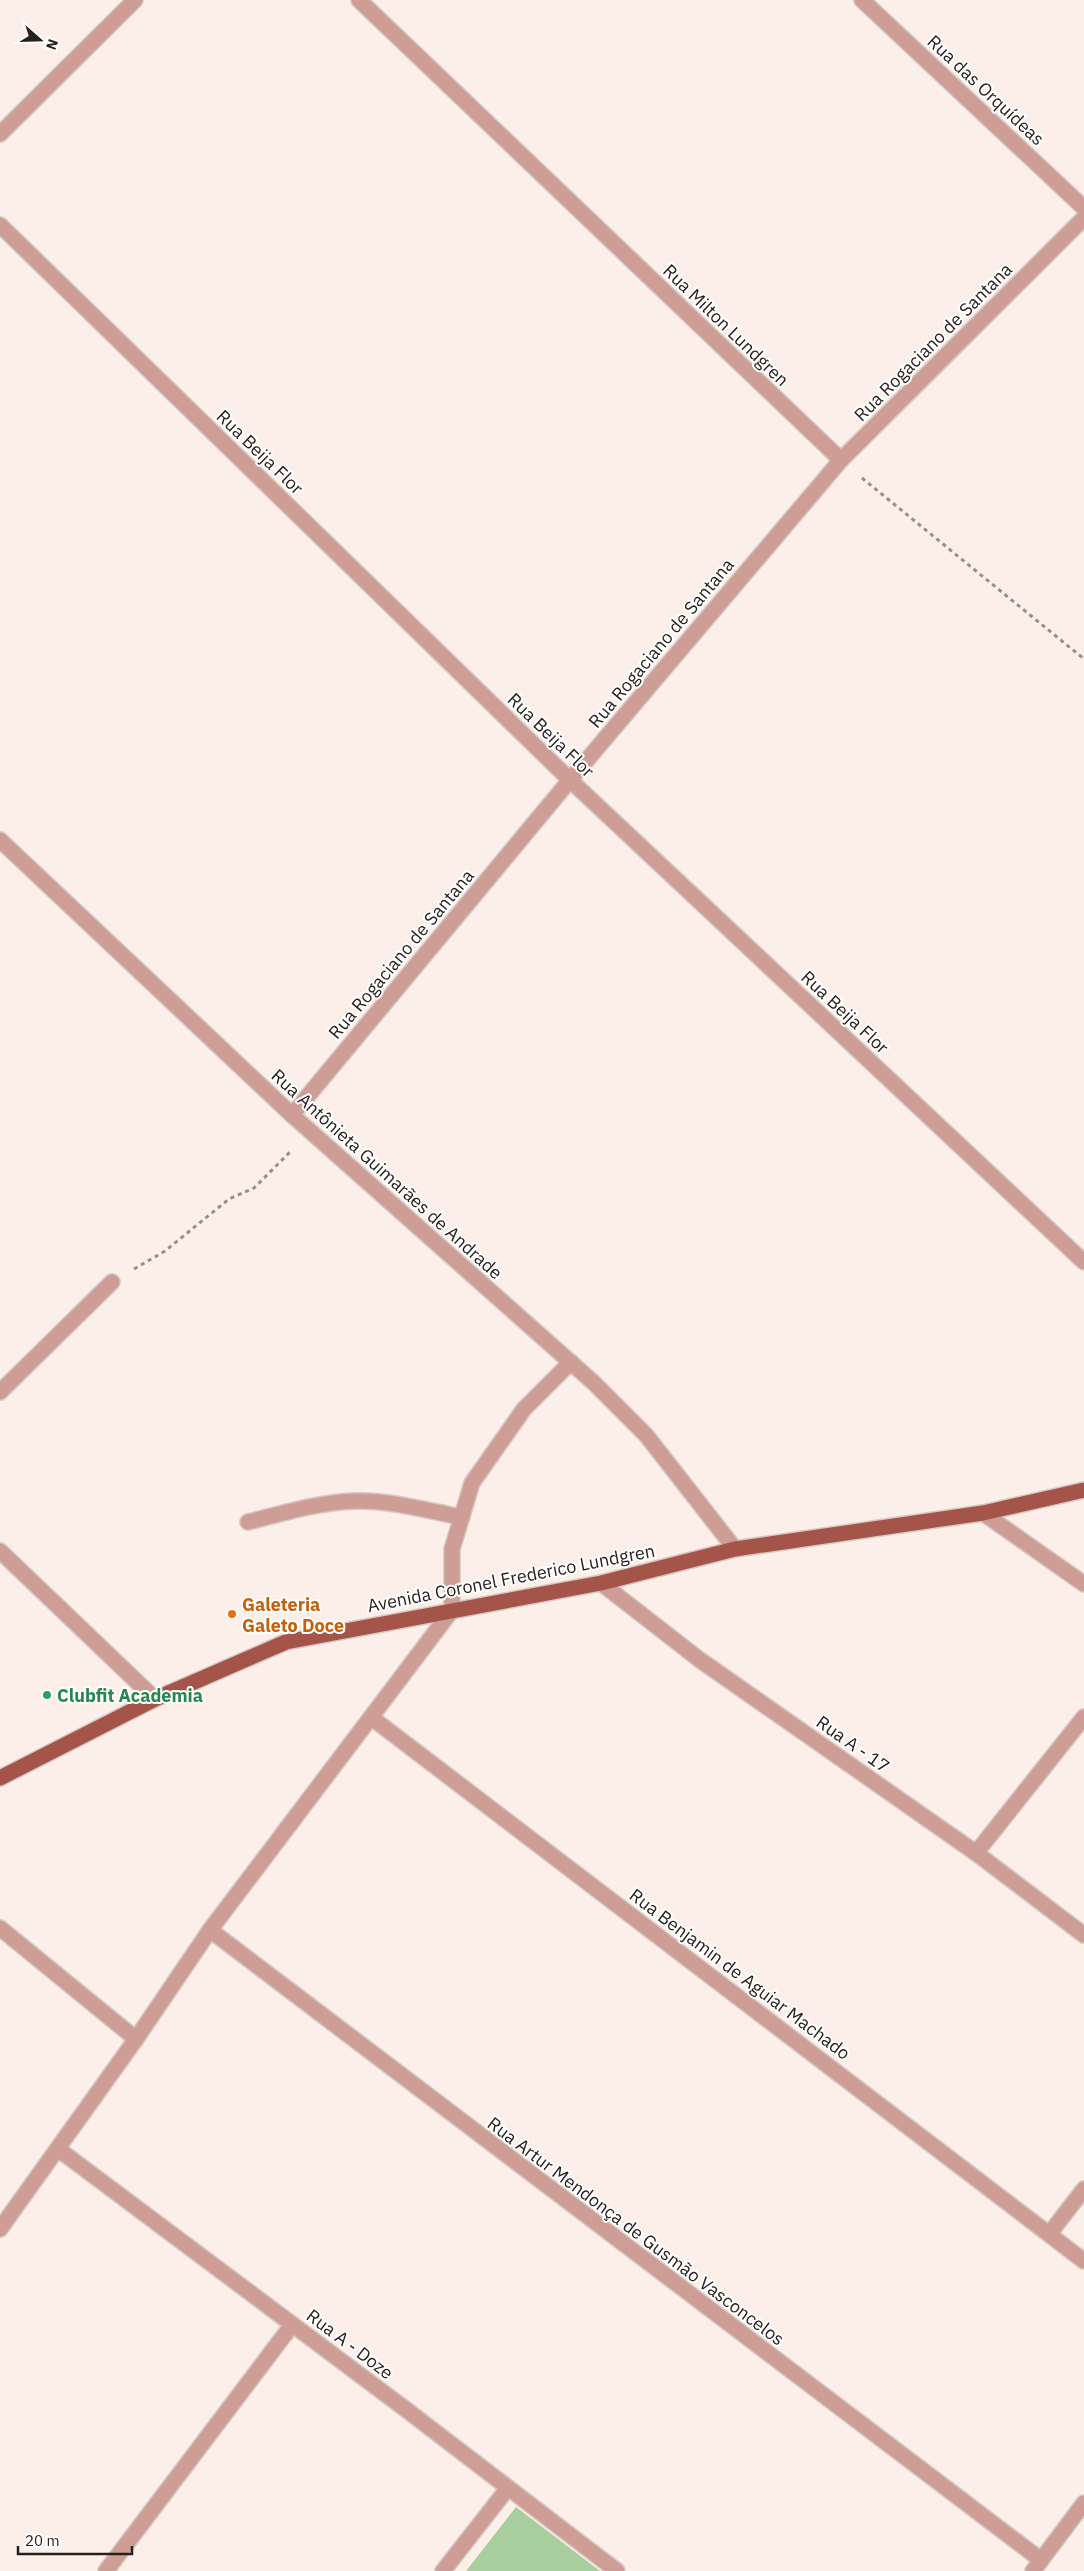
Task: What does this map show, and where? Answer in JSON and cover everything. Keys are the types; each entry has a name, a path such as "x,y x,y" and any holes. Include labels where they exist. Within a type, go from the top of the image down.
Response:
{"main road":[{"name":"Avenida Coronel Frederico Lundgren","path":"0,1778 155,1699 286,1642 601,1583 735,1549 983,1513 1084,1490"}],"street":[{"path":"0,134 135,0"},
{"name":"Rua Milton Lundgren","path":"359,0 840,460"},
{"name":"Rua das Orquídeas","path":"862,0 1084,208"},
{"name":"Rua Rogaciano de Santana","path":"292,1115 570,780 840,460 1084,218"},
{"name":"Rua Beija Flor","path":"0,224 570,780 1084,1262"},
{"name":"Rua Antônieta Guimarães de Andrade","path":"0,840 292,1115 571,1362 646,1435 735,1549"},
{"path":"0,1392 112,1282"},
{"path":"0,2229 136,2039 210,1930 452,1610 452,1549 472,1483 524,1409 571,1362"},
{"path":"248,1522 316,1505 357,1501 394,1504 462,1517"},
{"path":"983,1513 1084,1584"},
{"path":"0,1552 155,1699"},
{"name":"Rua A - 17","path":"601,1583 700,1660 976,1853 1084,1935"},
{"path":"976,1853 1084,1717"},
{"name":"Rua Benjamin de Aguiar Machado","path":"372,1718 1050,2233 1084,2261"},
{"path":"0,1928 136,2039"},
{"name":"Rua Artur Mendonça de Gusmão Vasconcelos","path":"210,1930 1037,2566"},
{"name":"Rua A - Doze","path":"58,2149 617,2571"},
{"path":"1050,2233 1084,2189"},
{"path":"106,2571 292,2325"},
{"path":"443,2571 508,2488"},
{"path":"1037,2566 1084,2503"}],"path":[{"path":"840,460 1084,659"},
{"path":"112,1282 165,1251 229,1199 254,1188 311,1132"}],"green space":[{"path":"516,2507 600,2571 466,2571"}],"place":[{"name":"Galeteria Galeto Doce","path":"232,1614"},
{"name":"Clubfit Academia","path":"47,1695"}]}
